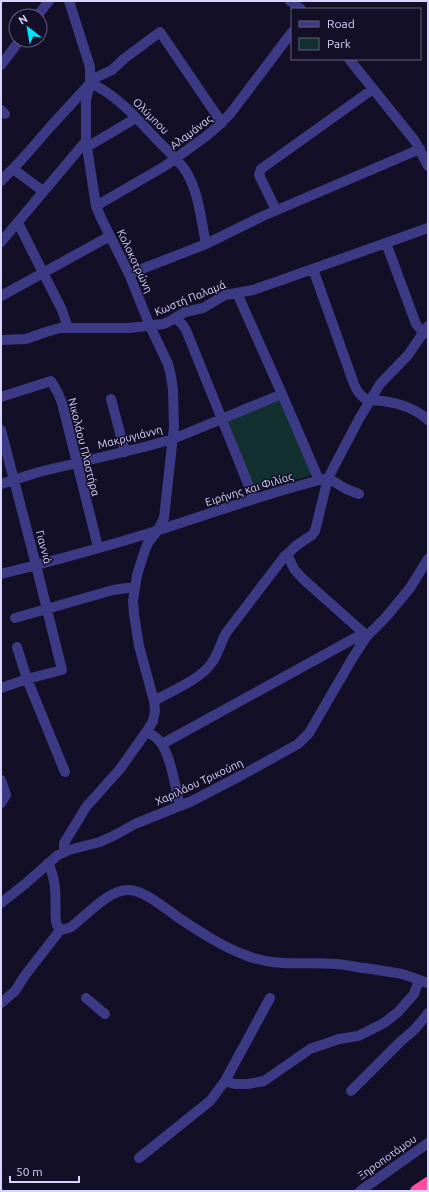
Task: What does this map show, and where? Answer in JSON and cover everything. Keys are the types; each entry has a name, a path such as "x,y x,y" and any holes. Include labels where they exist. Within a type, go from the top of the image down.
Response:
{"highway":[{"path":"416,1191 428,1183"}],"street":[{"name":"Κολοκοτρώνη","path":"69,1 88,60 90,74 90,83 86,100 86,144 96,206 129,274 150,326 168,364 171,376 174,409 173,439 164,518 147,546 135,588 134,608 137,636 154,701"},
{"path":"290,1 300,8"},
{"path":"1,181 90,83 98,76 112,70 125,58 160,32 222,123"},
{"name":"Αλαμάνας","path":"96,206 175,158 222,123 291,33"},
{"path":"1,65 14,48"},
{"path":"350,60 406,129 420,149 428,166"},
{"name":"Ολύμπου","path":"90,83 108,93 136,118 175,158 186,172 200,212 206,244"},
{"path":"276,210 259,175 261,169 373,89"},
{"path":"1,242 86,144 136,118"},
{"path":"129,274 206,244 255,219 420,149"},
{"path":"13,169 43,192"},
{"path":"18,223 62,310 68,328"},
{"name":"Κωστή Παλαμά","path":"1,340 22,340 55,329 123,328 166,324 185,312 203,308 225,295 265,286 428,228"},
{"path":"1,296 110,236"},
{"path":"64,852 64,843 81,814 120,769 148,731 153,719 155,707 154,701 196,678 211,665 226,633 286,554 310,537 315,531 318,523 323,479 380,384 408,355 426,330 416,324 386,243"},
{"path":"312,269 354,384 362,396 370,400 387,402 410,408 428,420"},
{"path":"237,293 282,394 323,479 359,494"},
{"path":"175,318 186,330 254,499"},
{"name":"Νικολάου Πλαστήρα","path":"1,397 51,381 62,403 98,548"},
{"name":"Μακρυγιάννη","path":"1,484 28,474 125,452 173,439 282,394"},
{"path":"111,399 125,452"},
{"name":"Γιαννιά","path":"1,430 62,670 27,679"},
{"name":"Ειρήνης και Φιλίας","path":"1,574 98,548 323,479"},
{"path":"286,554 294,569 366,635"},
{"path":"162,744 366,635 386,617 410,588 428,560"},
{"path":"15,618 112,590 135,588"},
{"name":"Χαριλάου Τρικούπη","path":"1,903 58,855 100,842 135,824 180,806 242,775 303,740 314,725 366,635"},
{"path":"17,647 27,679 65,772"},
{"path":"1,688 27,679"},
{"path":"148,731 162,744 170,767 180,806"},
{"path":"1,780 6,795 1,803"},
{"path":"48,864 54,879 56,893 56,922 57,927 61,929 71,927 114,894 126,890 134,891 142,893 182,920 219,942 254,958 268,962 285,964 335,964 394,973 424,982 398,1012 384,1023 358,1036 339,1039 310,1049 264,1081 248,1084 235,1084 225,1081"},
{"path":"1,1002 16,991 26,974 61,929"},
{"path":"86,998 105,1014"},
{"path":"138,1158 210,1101 225,1081 270,998"},
{"path":"351,1091 414,1030 428,1013"},
{"name":"Ξηροποτάμου","path":"360,1191 428,1144"}],"green space":[{"path":"280,400 312,475 255,491 228,420"}]}
